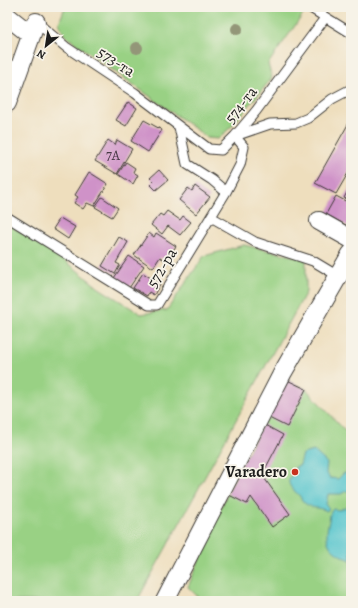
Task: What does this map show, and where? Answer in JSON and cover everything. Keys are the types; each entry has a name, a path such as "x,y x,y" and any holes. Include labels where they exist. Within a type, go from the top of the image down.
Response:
{"street":[{"path":"7,16 34,28 7,103"},
{"path":"319,222 351,240"},
{"path":"165,601 283,372 351,254"}],"lane":[{"path":"309,7 351,33"},
{"name":"574-та","path":"211,217 240,165 244,147 235,136 325,18"},
{"name":"573-та","path":"34,28 66,47 135,93 179,128 209,149 221,150 235,136"},
{"path":"235,136 270,124 296,124 308,118 332,99 351,89"},
{"path":"179,128 187,164 212,180 226,192"},
{"name":"572-ра","path":"7,217 153,306 157,305 211,217"},
{"path":"211,217 255,242 313,261 338,276"}],"green space":[{"path":"65,7 295,7 304,13 268,64 272,78 232,126 218,139 208,138 64,35 59,23"},
{"path":"7,224 52,250 99,288 141,314 167,310 204,256 244,245 306,259 306,292 137,601 7,601"},
{"name":"Varadero","path":"285,379 306,389 351,437 351,601 202,601 188,587 221,507"}],"water":[{"path":"314,451 327,463 326,472 330,478 338,479 344,473 351,474 351,494 350,491 346,491 341,494 328,494 326,505 329,508 327,511 308,506 292,489 289,483 290,478 296,472 295,467 300,465 303,454"},
{"path":"350,499 351,560 333,550 327,536 330,515 333,509 339,510 348,506"}],"building":[{"path":"128,102 137,108 126,126 116,120"},
{"path":"351,119 351,168 336,194 315,183"},
{"path":"144,120 162,130 148,152 131,141"},
{"path":"108,140 115,145 117,140 132,149 117,174 95,161"},
{"path":"126,162 135,168 133,172 138,175 133,184 118,174"},
{"path":"159,170 168,180 156,190 150,184 153,181 150,178"},
{"path":"89,172 108,184 94,206 87,203 83,209 74,203 78,197 75,195"},
{"path":"351,185 351,201 344,198"},
{"path":"195,186 210,197 196,214 179,200 188,188 192,191"},
{"path":"336,196 351,204 351,228 326,214"},
{"path":"102,197 118,208 112,217 95,207"},
{"path":"167,211 180,220 183,216 191,222 180,235 168,226 162,234 151,225 160,214 163,216"},
{"path":"60,218 75,227 68,239 53,229"},
{"path":"149,233 154,237 156,233 176,246 166,261 160,257 153,268 134,255"},
{"path":"119,237 128,242 116,263 120,265 115,274 102,266"},
{"path":"129,256 144,266 129,288 114,278"},
{"path":"143,273 160,284 154,295 149,292 147,296 133,288"},
{"path":"285,379 306,389 287,427 267,417"},
{"path":"263,424 283,435 262,475 290,514 272,527 251,497 247,504 227,494"}],"place":[{"name":"Varadero","path":"295,472"}]}
